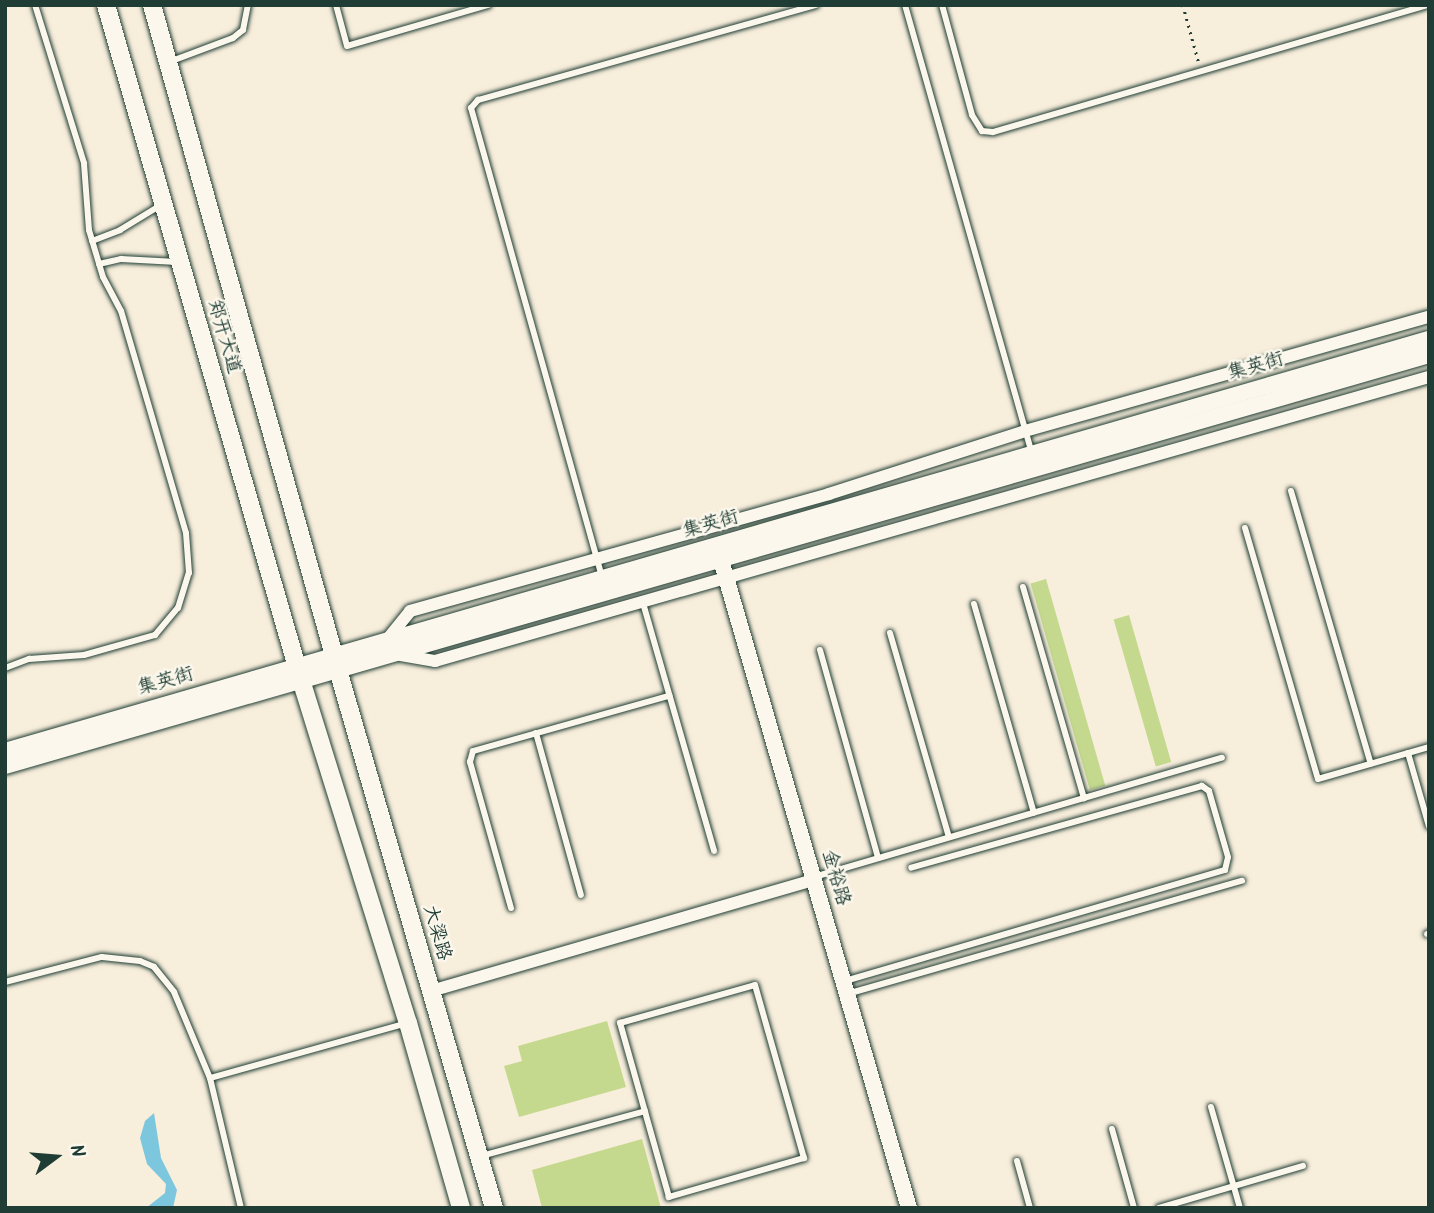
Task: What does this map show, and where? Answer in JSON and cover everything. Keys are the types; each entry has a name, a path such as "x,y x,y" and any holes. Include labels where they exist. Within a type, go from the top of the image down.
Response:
{"main road":[{"name":"郑开大道","path":"106,5 299,674"},
{"name":"郑开大道","path":"152,5 336,663"},
{"name":"集英街","path":"390,648 603,578 1429,339"},
{"name":"集英街","path":"5,766 336,663 721,560 1429,355"},
{"name":"金裕路","path":"721,560 909,1208"},
{"name":"大梁路","path":"336,663 494,1208"},
{"name":"集英街","path":"5,751 299,674"},
{"path":"299,674 408,1023 461,1208"}],"street":[{"path":"1429,317 1026,431 829,494 410,611 390,648 435,661 1429,377"},
{"path":"431,991 813,879"}],"lane":[{"path":"5,668 29,659 84,655 155,635 178,608 186,591 190,557 186,533 121,311 92,242 84,163 35,5"},
{"path":"168,62 233,38 243,30 247,5"},
{"path":"336,5 347,46 488,5"},
{"path":"603,578 471,108 478,100 816,5"},
{"path":"905,5 1032,454"},
{"path":"942,5 972,115 982,131 993,132 1427,5"},
{"path":"92,242 120,230 163,204"},
{"path":"99,264 121,259 179,262"},
{"path":"1291,491 1371,764"},
{"path":"1245,528 1318,779 1429,747"},
{"path":"1023,587 1084,798"},
{"path":"643,603 714,852"},
{"path":"974,604 1034,813"},
{"path":"890,632 949,837"},
{"path":"820,650 878,858"},
{"path":"512,908 470,762 473,751 669,696"},
{"path":"536,733 581,895"},
{"path":"1408,753 1429,826"},
{"path":"813,879 1222,758"},
{"path":"845,988 1225,870 1228,857 1209,791 1202,786 911,868"},
{"path":"845,988 1242,881"},
{"path":"5,982 102,957 127,958 147,964 163,977 174,992 210,1079 241,1208"},
{"path":"755,985 804,1158 669,1196 645,1111 620,1023 755,985"},
{"path":"210,1079 408,1023"},
{"path":"1211,1107 1240,1208"},
{"path":"479,1156 645,1111"},
{"path":"1112,1129 1134,1208"},
{"path":"1017,1161 1030,1208"},
{"path":"1159,1208 1303,1166"}],"path":[{"path":"1182,5 1202,72"}],"green space":[{"path":"1046,579 1105,786 1090,790 1031,583"},
{"path":"1129,615 1171,762 1156,766 1114,619"},
{"path":"607,1021 626,1087 519,1117 504,1066 522,1061 518,1046"},
{"path":"642,1139 661,1208 542,1208 532,1170"}],"water":[{"path":"154,1113 161,1158 177,1190 173,1208 146,1208 165,1193 166,1184 147,1164 140,1138 145,1121"}]}
